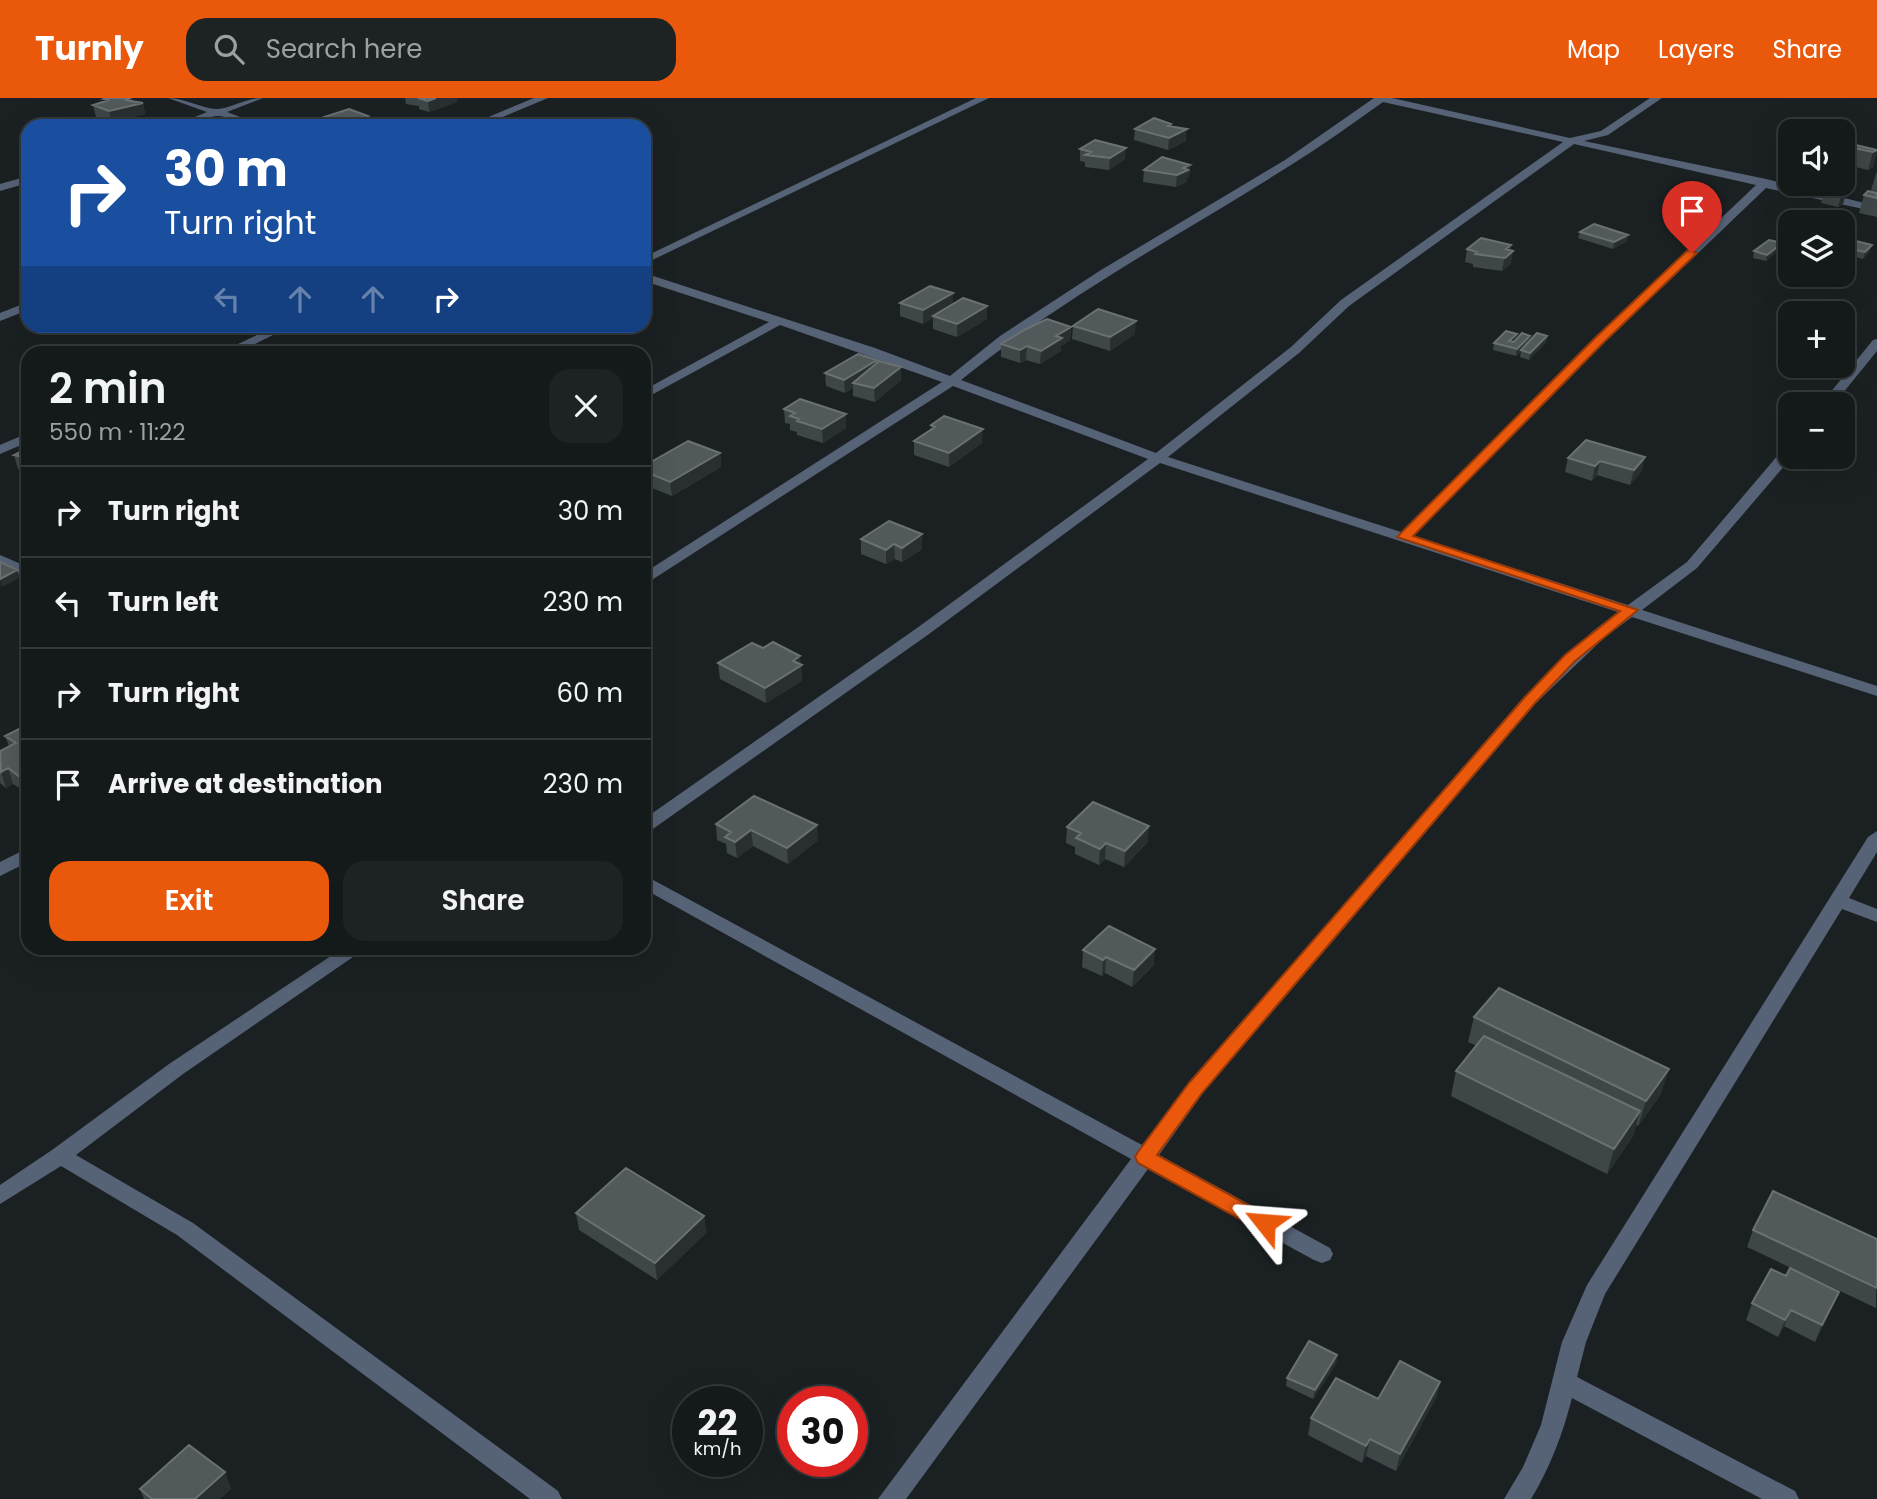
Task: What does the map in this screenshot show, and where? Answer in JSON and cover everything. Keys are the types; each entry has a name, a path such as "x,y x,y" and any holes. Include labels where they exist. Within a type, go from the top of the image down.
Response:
{"street":[{"path":"173,98 238,119"},
{"path":"198,119 258,98"},
{"path":"490,119 543,98"},
{"path":"651,258 984,98"},
{"path":"651,575 951,382 1004,339 1105,273 1289,162 1380,98 1766,182 1877,209"},
{"path":"651,822 912,639 1158,458 1295,350 1345,303 1573,140 1604,133 1657,98"},
{"path":"0,188 21,180"},
{"path":"1404,537 1599,341 1766,182"},
{"path":"651,279 779,321 1158,458 1877,691"},
{"path":"0,317 21,309"},
{"path":"651,391 779,321"},
{"path":"241,346 270,333"},
{"path":"1837,392 1877,343"},
{"path":"0,450 21,441"},
{"path":"891,1499 1196,1088 1530,700 1570,658 1692,565 1778,464"},
{"path":"0,559 21,570"},
{"path":"1517,1499 1533,1473 1553,1425 1562,1381 1595,1291 1877,837"},
{"path":"0,870 21,858"},
{"path":"651,885 1322,1254"},
{"path":"1839,901 1877,916"},
{"path":"0,1196 60,1156 176,1069 347,955"},
{"path":"60,1156 185,1228 549,1499"},
{"path":"1562,1381 1786,1499"}],"building":[{"path":"131,98 125,100 143,103 109,111 93,105 109,100 104,99"},
{"path":"349,109 368,116 361,119 318,119"},
{"path":"1154,118 1171,124 1168,126 1187,129 1169,138 1135,129"},
{"path":"1095,140 1126,148 1110,158 1085,155 1091,152 1080,149"},
{"path":"1855,145 1877,150 1873,152 1855,148"},
{"path":"1162,157 1190,165 1183,168 1188,170 1177,175 1144,170"},
{"path":"1868,191 1877,193 1877,198 1864,195"},
{"path":"1594,224 1628,235 1614,242 1580,232"},
{"path":"1481,238 1511,245 1506,249 1513,251 1505,258 1475,254 1477,252 1467,249"},
{"path":"1769,240 1778,242 1778,246 1767,255 1754,251"},
{"path":"1855,241 1872,245 1865,252 1855,250"},
{"path":"930,286 953,293 923,310 900,303"},
{"path":"963,298 987,306 957,324 933,316"},
{"path":"1098,309 1136,321 1110,337 1073,326"},
{"path":"1047,319 1071,327 1056,336 1062,338 1041,351 1027,346 1020,350 1001,344 1026,329"},
{"path":"1506,331 1517,334 1509,341 1514,342 1522,333 1530,336 1517,349 1494,343"},
{"path":"1537,333 1547,336 1530,353 1521,350"},
{"path":"858,354 877,360 844,380 825,373"},
{"path":"879,361 901,367 874,388 853,383"},
{"path":"800,399 846,414 822,429 797,421 799,419 790,416 795,413 784,409"},
{"path":"944,416 983,429 949,453 914,441 935,427 931,425"},
{"path":"1586,440 1645,457 1634,470 1600,461 1595,466 1568,458"},
{"path":"688,441 720,453 670,482 651,474 651,462"},
{"path":"889,521 922,534 902,548 894,544 886,550 861,539"},
{"path":"0,562 17,570 0,579"},
{"path":"773,642 800,656 793,661 802,665 765,688 718,663 752,643 763,648"},
{"path":"21,728 20,777 8,768 1,772 0,751 16,743 5,736"},
{"path":"754,796 817,825 787,848 751,830 735,842 725,837 731,832 716,824"},
{"path":"1093,802 1149,826 1125,851 1106,843 1100,849 1076,838 1081,833 1067,827"},
{"path":"1109,926 1155,949 1134,970 1083,950"},
{"path":"1499,988 1669,1069 1646,1101 1474,1017"},
{"path":"1484,1036 1640,1111 1614,1149 1456,1071"},
{"path":"626,1168 704,1216 655,1263 576,1213"},
{"path":"1773,1191 1877,1239 1877,1288 1753,1230"},
{"path":"1790,1268 1839,1292 1822,1325 1791,1310 1785,1320 1752,1303 1771,1269 1786,1276"},
{"path":"1309,1341 1337,1355 1315,1390 1287,1378"},
{"path":"1400,1361 1440,1382 1400,1454 1370,1439 1366,1446 1311,1418 1336,1378 1378,1399"},
{"path":"189,1445 225,1472 195,1499 152,1499 140,1489"}],"route":[{"path":"1265,1223 1145,1157 1196,1088 1530,700 1570,658 1631,610 1404,537 1599,341 1692,253"}]}
